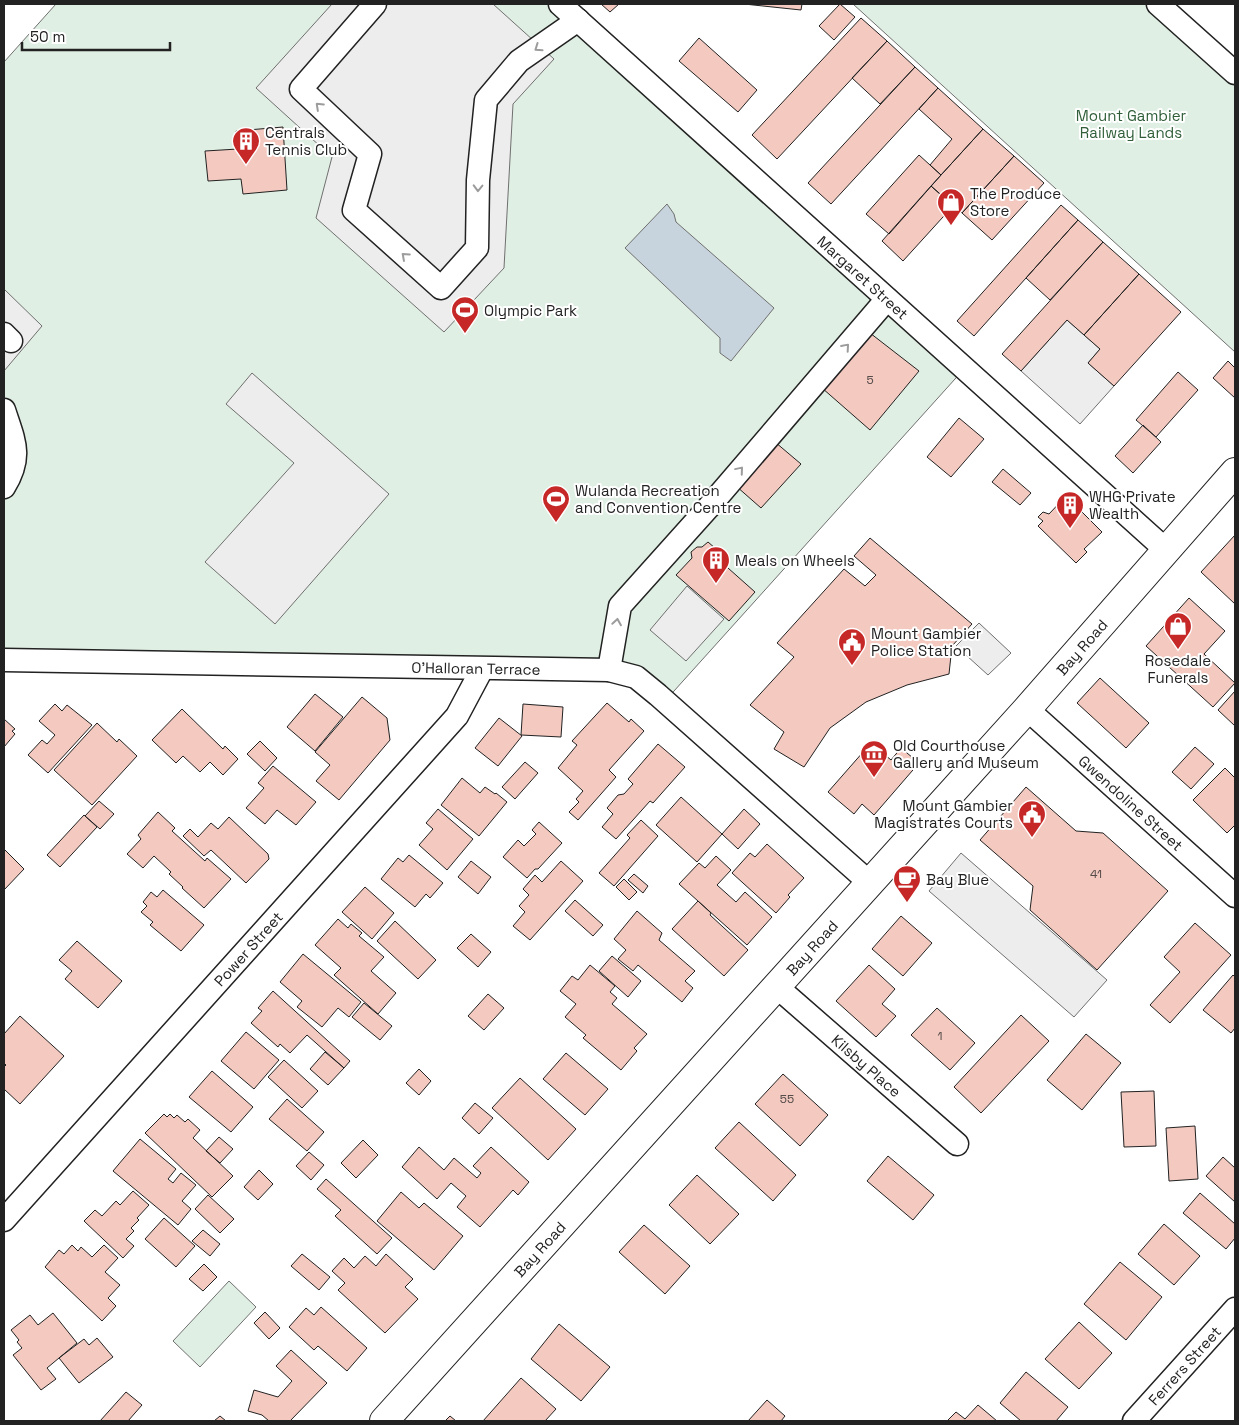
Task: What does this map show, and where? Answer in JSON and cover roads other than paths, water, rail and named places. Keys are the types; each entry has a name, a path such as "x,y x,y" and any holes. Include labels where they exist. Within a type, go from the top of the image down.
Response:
{"main road":[{"name":"Bay Road","path":"387,1420 1027,709 1235,472"}],"street":[{"path":"375,4 301,89 370,154 354,210 441,288 477,248 478,180 486,100 519,61 578,20"},
{"name":"Margaret Street","path":"560,4 1166,550"},
{"path":"1158,4 1235,73"},
{"path":"609,670 620,606 708,508 887,299"},
{"path":"4,410 16,448 11,475 4,487"},
{"name":"O'Halloran Terrace","path":"4,660 609,670 636,677 870,883"},
{"name":"Power Street","path":"4,1220 457,716 482,669"},
{"name":"Gwendoline Street","path":"1027,709 1235,896"},
{"name":"Kilsby Place","path":"777,987 957,1144"},
{"name":"Ferrers Street","path":"1134,1421 1235,1309"}],"place":[{"name":"Centrals Tennis Club","path":"246,165"},
{"name":"The Produce Store","path":"951,226"},
{"name":"Olympic Park","path":"465,334"},
{"name":"Wulanda Recreation and Convention Centre","path":"556,523"},
{"name":"WHG Private Wealth","path":"1070,529"},
{"name":"Meals on Wheels","path":"716,584"},
{"name":"Rosedale Funerals","path":"1178,650"},
{"name":"Mount Gambier Police Station","path":"852,666"},
{"name":"Old Courthouse Gallery and Museum","path":"874,778"},
{"name":"Mount Gambier Magistrates Courts","path":"1032,838"},
{"name":"Bay Blue","path":"907,903"}],"park label":[{"name":"Mount Gambier Railway Lands","path":"1131,124"}]}
